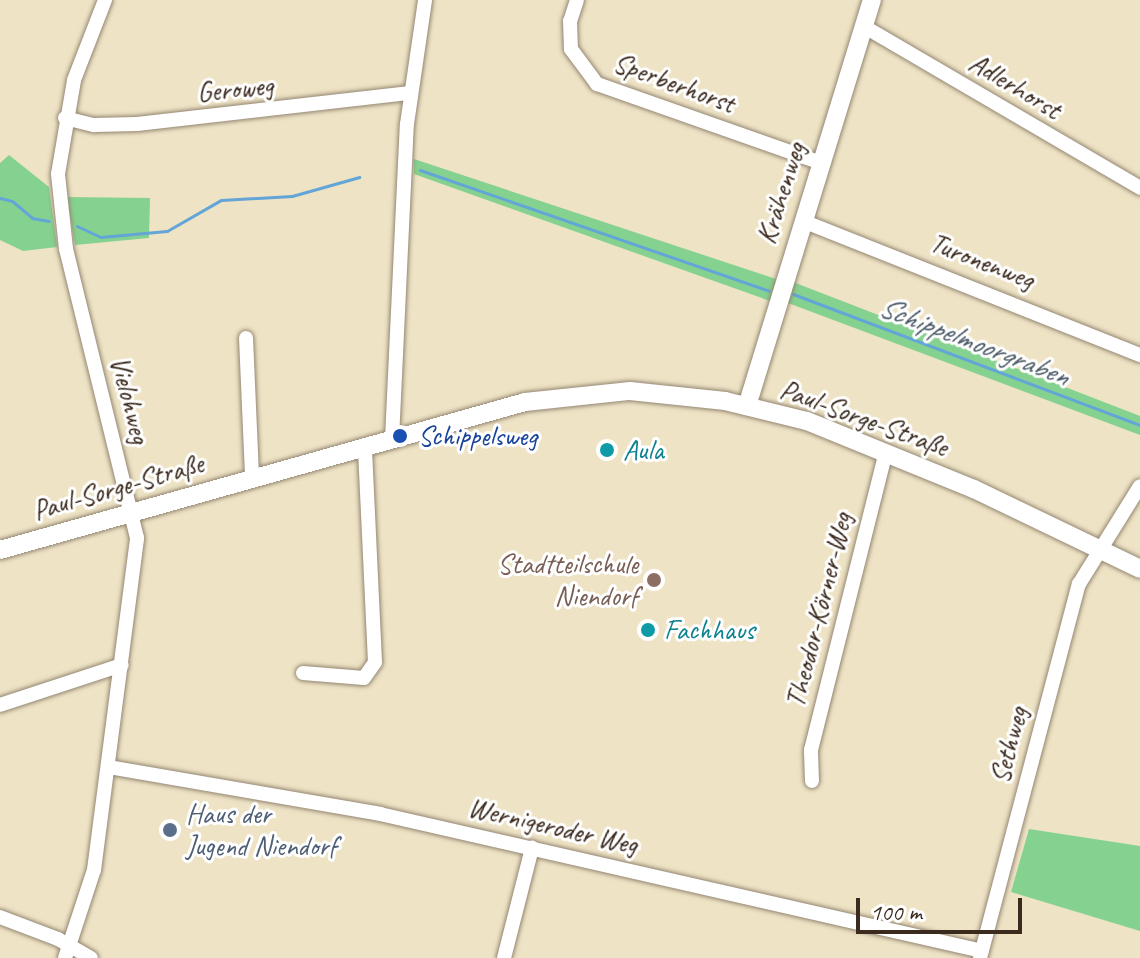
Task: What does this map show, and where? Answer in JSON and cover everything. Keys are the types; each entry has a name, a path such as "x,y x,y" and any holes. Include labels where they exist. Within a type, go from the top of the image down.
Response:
{"street":[{"name":"Vielohweg","path":"68,953 94,870 137,538 66,249 58,174 65,118 81,58 105,0"},
{"path":"392,439 410,93 425,0"},
{"name":"Sperberhorst","path":"577,0 570,21 571,49 597,84 821,163"},
{"name":"Krähenweg","path":"747,406 872,0"},
{"name":"Adlerhorst","path":"865,27 1140,188"},
{"name":"Geroweg","path":"65,118 94,125 137,124 410,93"},
{"name":"Turonenweg","path":"803,221 1140,355"},
{"path":"246,338 252,478"},
{"name":"Paul-Sorge-Straße","path":"0,550 392,439 572,394 663,392 747,406 807,421 886,452 1140,569"},
{"path":"303,673 364,678 375,662 365,447"},
{"name":"Theodor-Körner-Weg","path":"812,781 811,750 886,452"},
{"name":"Sethweg","path":"981,954 1079,584 1097,549 1140,486"},
{"path":"0,705 122,665"},
{"name":"Wernigeroder Weg","path":"109,767 380,814 981,954"},
{"path":"504,958 532,848"},
{"path":"0,917 68,953 91,958"}],"green space":[{"path":"9,155 49,187 57,247 23,251 0,240 0,163"},
{"path":"414,159 776,279 770,301 414,174"},
{"path":"67,197 150,198 149,238 75,245"},
{"path":"793,282 1140,416 1140,435 788,303"},
{"path":"1029,829 1140,846 1140,931 1011,892"}],"waterway":[{"name":"Schippelmoorgraben","path":"420,170 769,291"},
{"name":"Schippelmoorgraben","path":"77,226 101,237 167,231 221,200 292,196 359,177"},
{"name":"Schippelmoorgraben","path":"0,198 12,201 32,218 49,221"},
{"name":"Schippelmoorgraben","path":"793,294 1140,425"}],"place":[{"name":"Schippelsweg","path":"400,436"},
{"name":"Aula","path":"607,450"},
{"name":"Stadtteilschule Niendorf","path":"654,580"},
{"name":"Fachhaus","path":"648,630"},
{"name":"Haus der Jugend Niendorf","path":"170,830"}]}
